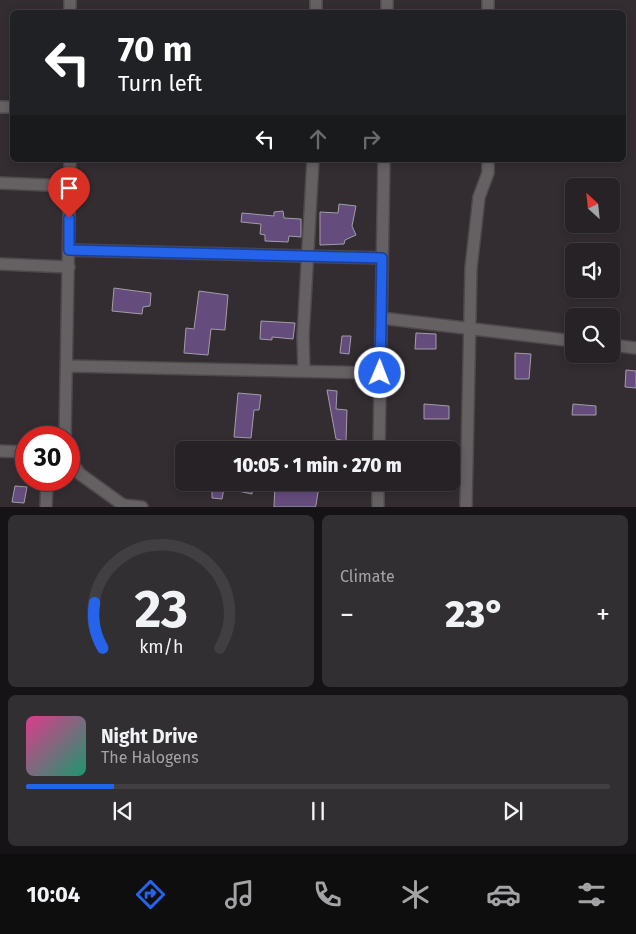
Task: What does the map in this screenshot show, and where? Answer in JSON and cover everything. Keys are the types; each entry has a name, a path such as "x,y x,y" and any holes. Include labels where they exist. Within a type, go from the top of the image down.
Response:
{"street":[{"path":"65,426 70,162"},
{"path":"304,371 302,337 313,162"},
{"path":"379,441 384,162"},
{"path":"466,506 472,259 479,197 488,173 488,162"},
{"path":"0,183 70,186"},
{"path":"69,250 382,258"},
{"path":"0,264 69,267"},
{"path":"381,318 565,340"},
{"path":"620,346 636,348"},
{"path":"66,366 380,373"},
{"path":"0,451 15,452"},
{"path":"80,474 123,506 142,506"},
{"path":"46,506 47,491"},
{"path":"378,491 378,506"}],"building":[{"path":"339,204 356,206 352,226 356,235 345,240 344,244 320,245 320,212 338,213"},
{"path":"283,211 284,218 301,219 301,237 289,236 288,242 265,241 265,235 260,234 261,224 241,222 242,213 274,216 274,212"},
{"path":"114,288 151,293 150,306 143,307 142,314 112,311"},
{"path":"199,291 228,295 225,330 211,329 208,355 184,353 186,328 194,329"},
{"path":"261,321 295,323 293,339 272,337 272,340 260,339"},
{"path":"416,333 436,334 436,349 415,349"},
{"path":"342,336 351,336 349,354 340,353"},
{"path":"515,353 531,354 529,379 515,379"},
{"path":"626,370 636,371 636,388 625,387"},
{"path":"327,390 337,391 336,409 347,410 346,441 336,439"},
{"path":"238,393 261,395 259,410 254,410 251,438 234,437"},
{"path":"424,404 449,406 449,419 424,419"},
{"path":"573,404 596,406 596,415 572,415"},
{"path":"15,486 15,491 26,491 24,503 12,502"},
{"path":"212,491 223,491 222,499 212,498"},
{"path":"238,491 252,491 252,494"},
{"path":"275,491 318,491 315,507 274,507"}],"route":[{"path":"69,218 69,250 382,258 380,373"}]}
